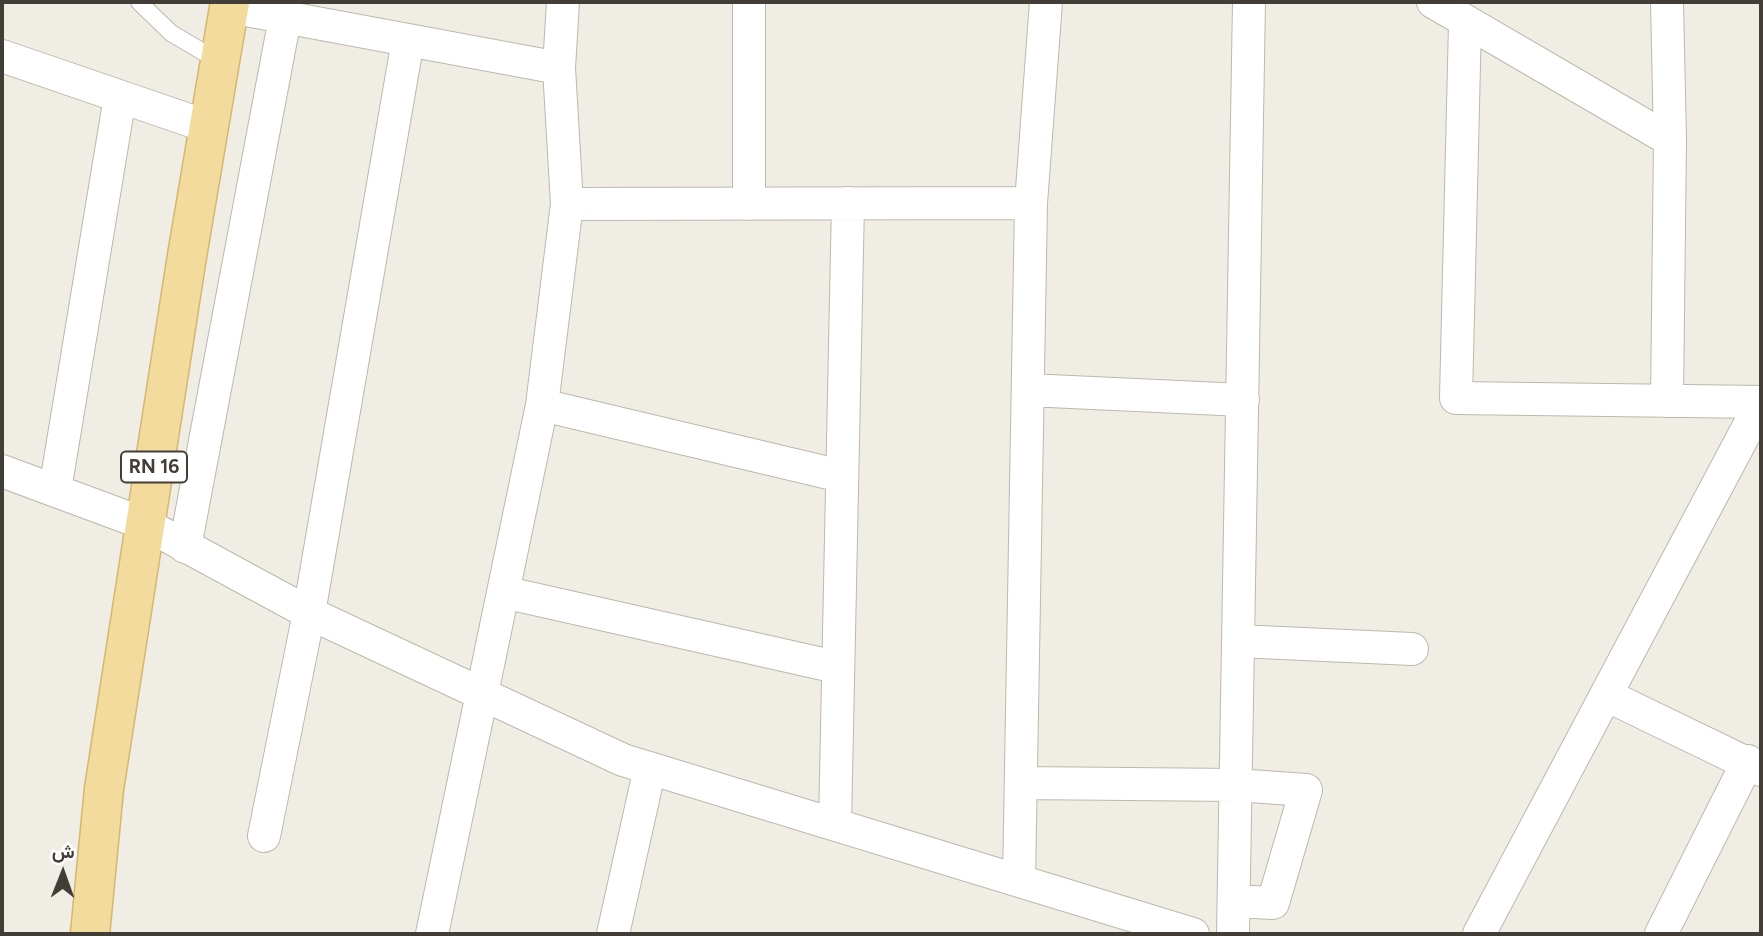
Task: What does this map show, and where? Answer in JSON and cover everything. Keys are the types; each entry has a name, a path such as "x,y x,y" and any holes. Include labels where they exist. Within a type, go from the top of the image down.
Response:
{"main road":[{"name":"RN 16","path":"90,934 104,789 230,5"}],"street":[{"path":"432,934 541,405 567,204 559,68 563,2"},
{"path":"749,2 749,204"},
{"path":"1019,881 1031,203 1046,2"},
{"path":"1233,934 1250,2"},
{"path":"1433,2 1670,140"},
{"path":"1667,2 1670,140 1667,401"},
{"path":"230,5 285,18 559,68"},
{"path":"185,547 285,18"},
{"path":"1465,23 1456,398 1761,402 1479,934"},
{"path":"264,836 309,613 408,40"},
{"path":"2,56 209,127"},
{"path":"55,490 120,97"},
{"path":"835,824 836,667 848,203"},
{"path":"567,204 1031,203"},
{"path":"1028,390 1242,400"},
{"path":"541,405 841,476"},
{"path":"2,471 145,524 309,613 623,760 1193,934"},
{"path":"503,592 836,667"},
{"path":"1238,641 1412,649"},
{"path":"1606,695 1755,766 1661,934"},
{"path":"612,934 650,768"},
{"path":"1021,783 1236,785 1306,790 1273,903 1234,901"}],"lane":[{"path":"139,2 171,33 220,62"}]}
